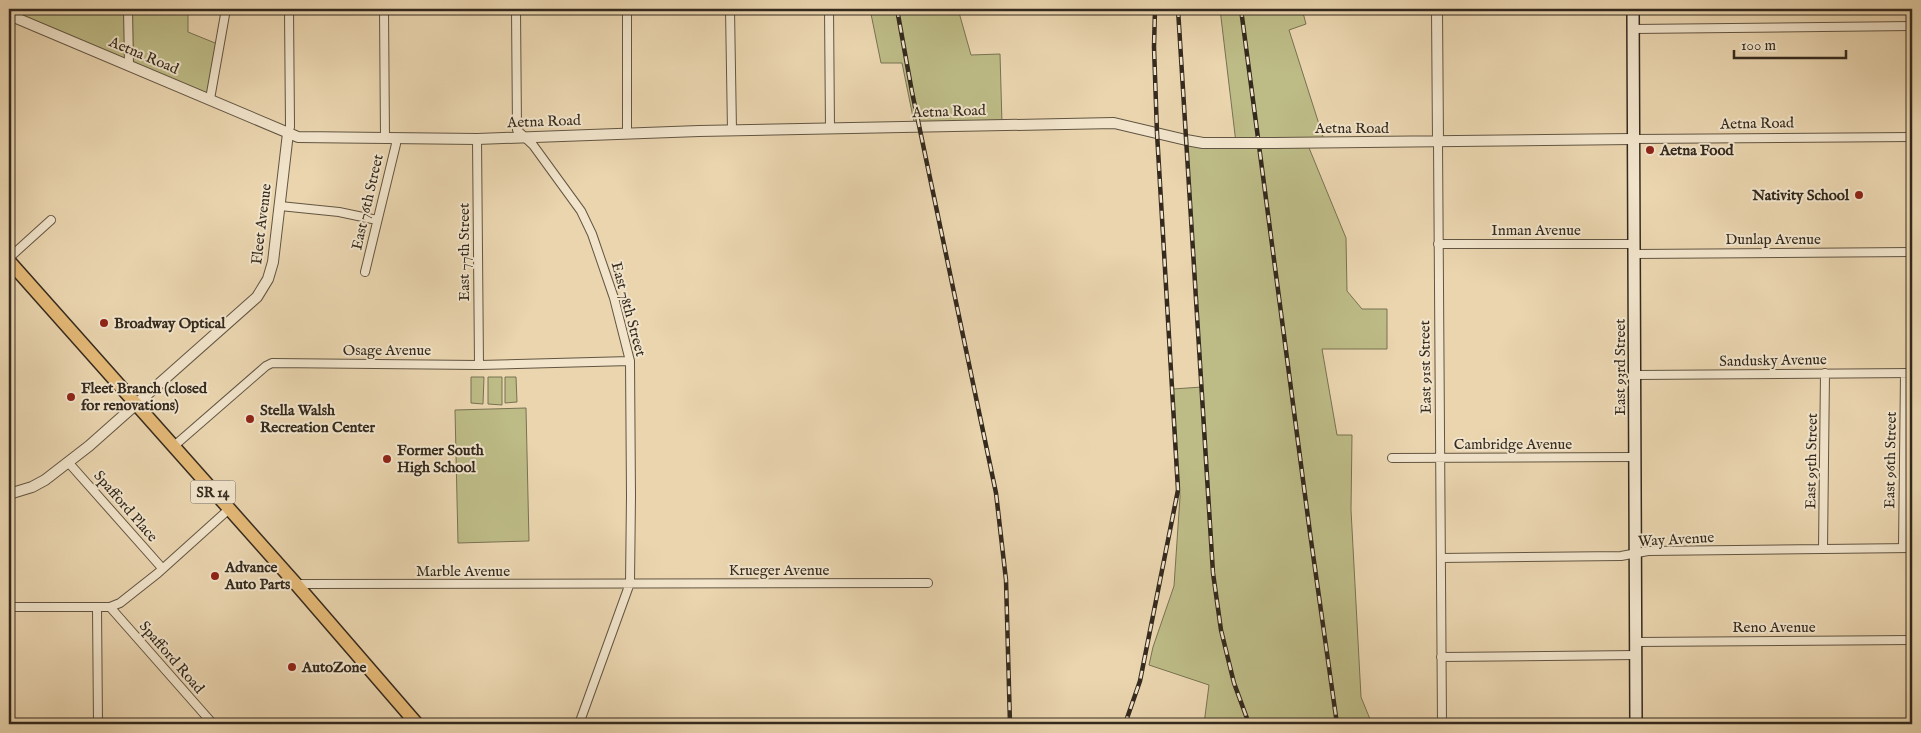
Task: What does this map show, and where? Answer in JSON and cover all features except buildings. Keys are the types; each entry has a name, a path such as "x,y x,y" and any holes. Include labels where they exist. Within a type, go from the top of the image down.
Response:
{"main road":[{"name":"East 93rd Street","path":"1633,9 1636,724"},
{"name":"SR 14","path":"9,259 417,724"}],"street":[{"path":"128,9 128,64"},
{"path":"210,99 226,9"},
{"path":"288,9 290,127 288,133"},
{"name":"East 76th Street","path":"365,272 396,144 390,138 384,9"},
{"name":"East 78th Street","path":"516,9 517,130 533,146 581,211 592,234 614,298 630,361 632,496 630,584 579,724"},
{"path":"627,9 628,134"},
{"path":"730,9 732,131"},
{"path":"829,9 830,129"},
{"name":"East 91st Street","path":"1437,9 1442,724"},
{"name":"Aetna Road","path":"9,14 298,137 477,139 732,131 1114,123 1203,143 1912,137"},
{"path":"1633,29 1912,26"},
{"name":"Fleet Avenue","path":"9,494 32,487 68,462 136,405 257,297 268,279 273,262 288,133"},
{"name":"East 77th Street","path":"477,139 479,365"},
{"path":"280,206 339,212 377,220"},
{"path":"9,259 51,220"},
{"name":"Inman Avenue","path":"1438,244 1634,249"},
{"name":"Dunlap Avenue","path":"1634,249 1912,252"},
{"name":"Osage Avenue","path":"174,446 266,366 272,363 479,365 630,361"},
{"name":"East 95th Street","path":"1824,549 1825,373"},
{"name":"Sandusky Avenue","path":"1635,375 1909,373"},
{"name":"East 96th Street","path":"1903,548 1909,373"},
{"name":"Cambridge Avenue","path":"1392,458 1635,457"},
{"name":"Spafford Place","path":"68,462 162,568"},
{"path":"9,607 110,607 120,603 228,510"},
{"name":"Way Avenue","path":"1441,558 1622,556 1648,551 1912,548"},
{"name":"Krueger Avenue","path":"630,584 928,583"},
{"name":"Marble Avenue","path":"296,584 630,584"},
{"path":"97,607 98,724"},
{"name":"Spafford Road","path":"110,607 213,724"},
{"name":"Reno Avenue","path":"1636,642 1912,640"},
{"path":"1441,657 1636,655"}],"shaded area":[{"path":"9,9 188,9 188,32 220,45 210,99 9,15"},
{"path":"870,9 958,9 971,55 1000,54 1002,124 915,127 902,63 881,63"},
{"path":"1220,9 1302,9 1306,24 1289,30 1325,143 1307,143 1346,238 1347,291 1362,309 1387,309 1387,349 1322,349 1337,435 1352,435 1351,510 1361,697 1372,724 1204,724 1209,685 1149,665 1153,647 1174,586 1180,497 1173,389 1202,387 1186,140 1236,143"},
{"path":"471,377 484,377 483,404 471,403"},
{"path":"488,377 502,377 502,405 488,404"},
{"path":"505,377 516,377 517,402 505,403"},
{"path":"526,408 529,541 458,543 455,410"}],"railway":[{"path":"897,9 912,92 996,493 1006,580 1010,724"},
{"path":"1125,724 1140,681 1178,490 1157,133 1154,47 1155,9"},
{"path":"1178,9 1213,573 1221,630 1234,683 1249,724"},
{"path":"1241,9 1337,724"}],"place":[{"name":"Aetna Food","path":"1650,150"},
{"name":"Nativity School","path":"1859,195"},
{"name":"Broadway Optical","path":"104,323"},
{"name":"Fleet Branch (closed for renovations)","path":"71,397"},
{"name":"Stella Walsh Recreation Center","path":"250,419"},
{"name":"Former South High School","path":"387,459"},
{"name":"Advance Auto Parts","path":"215,576"},
{"name":"AutoZone","path":"292,667"}]}
